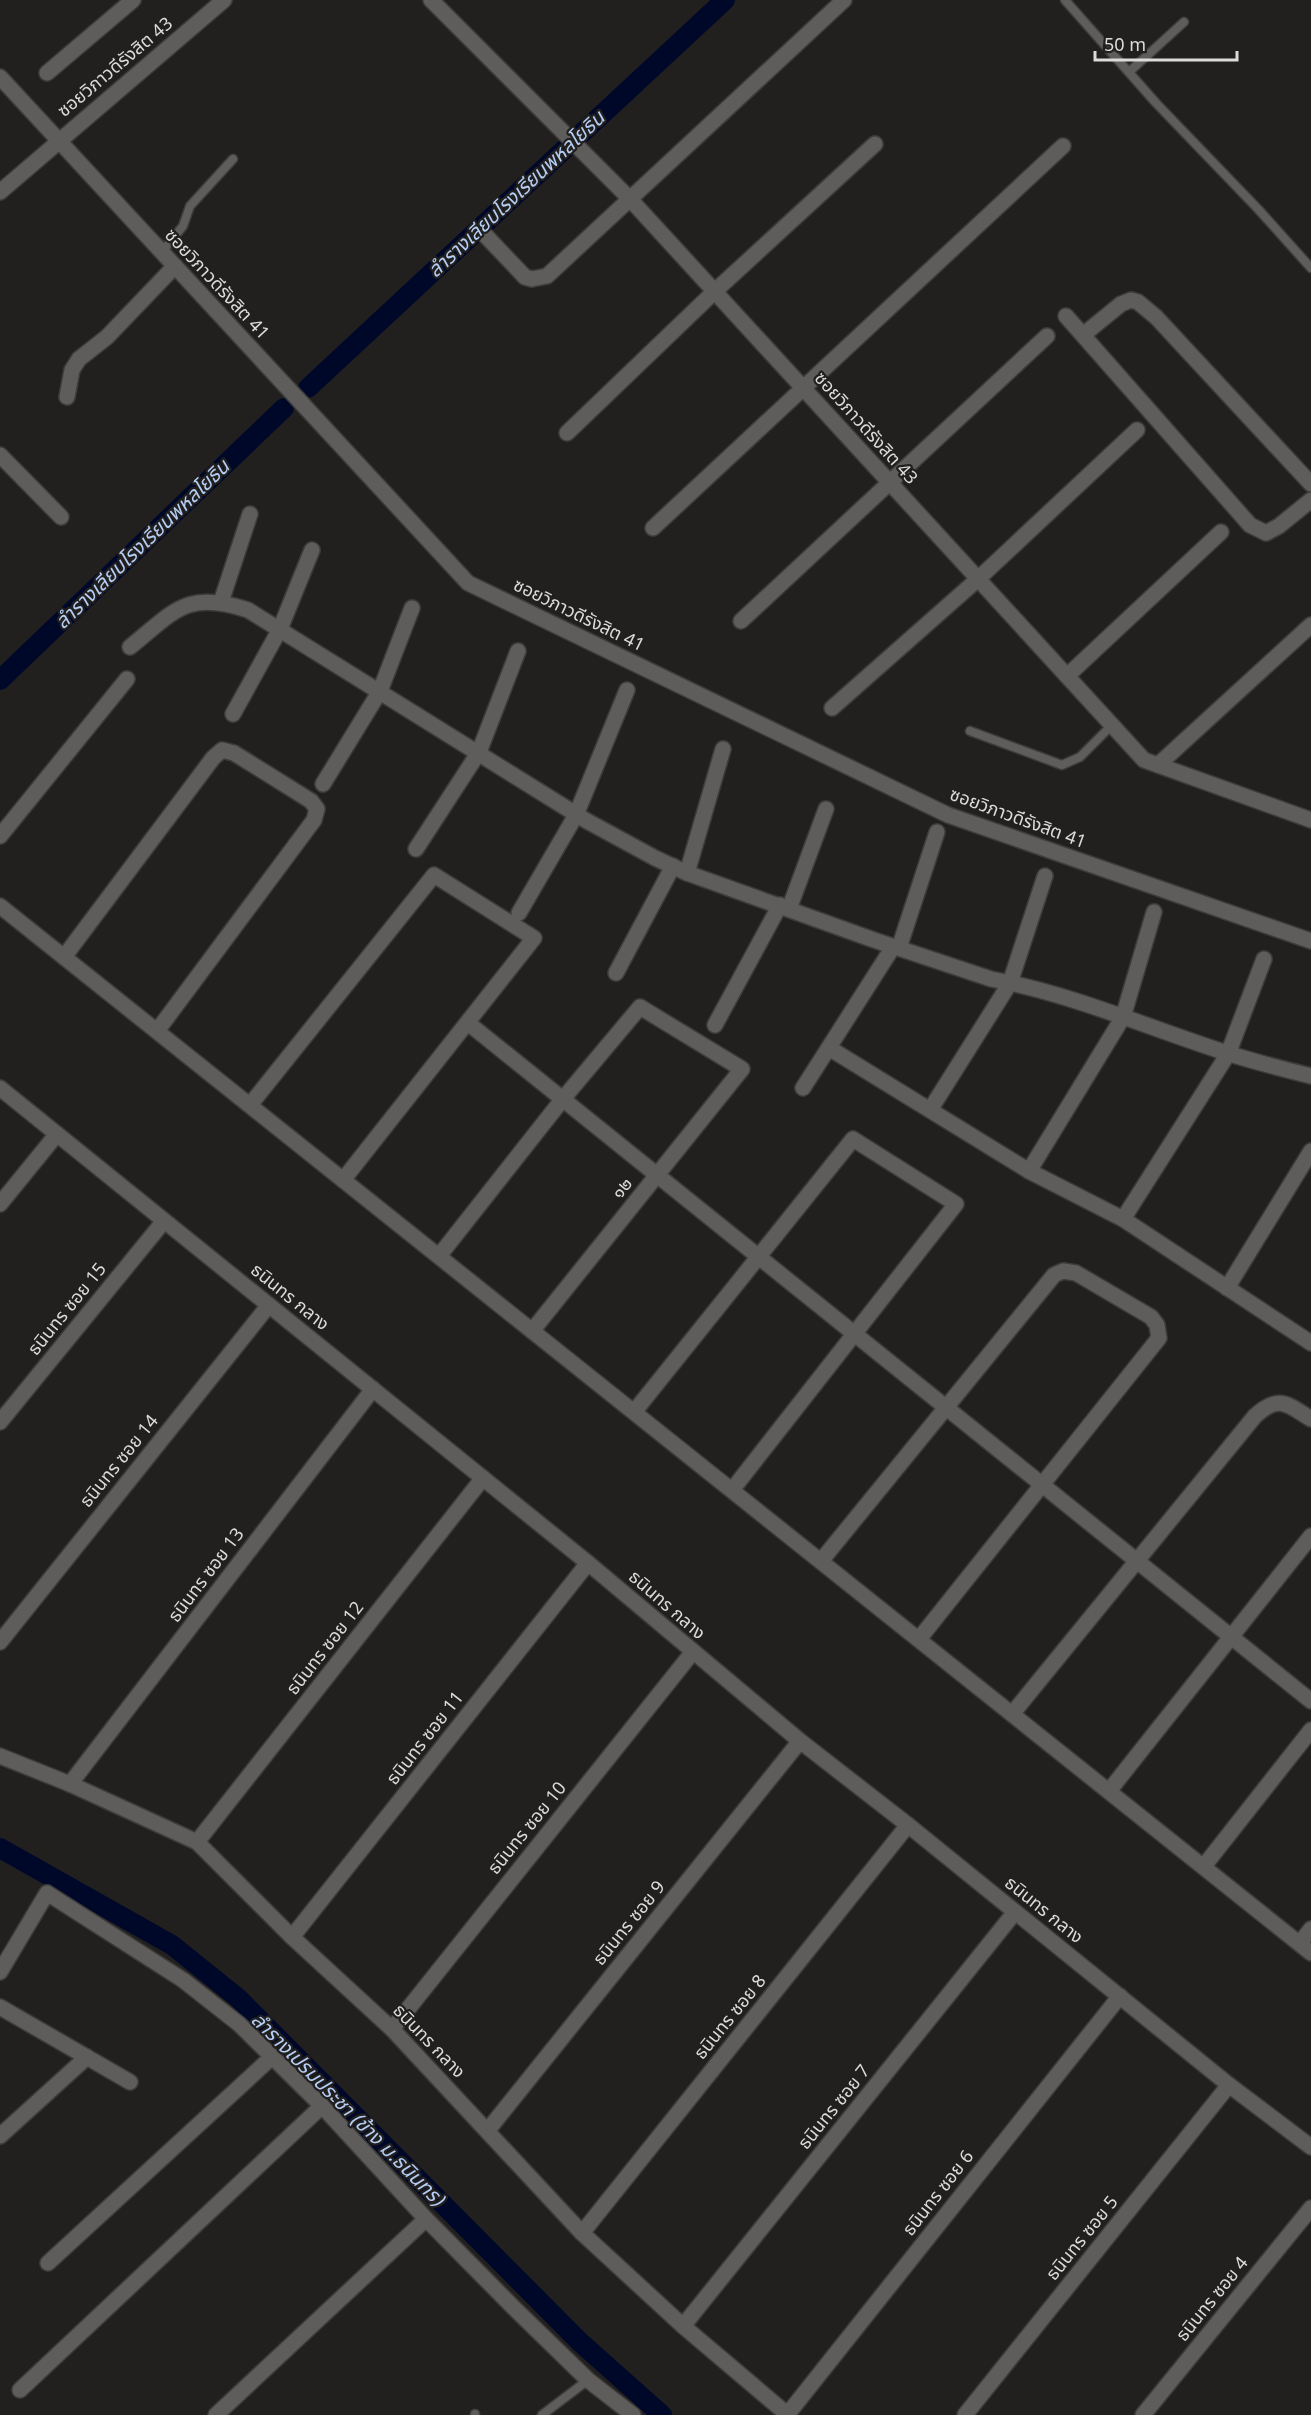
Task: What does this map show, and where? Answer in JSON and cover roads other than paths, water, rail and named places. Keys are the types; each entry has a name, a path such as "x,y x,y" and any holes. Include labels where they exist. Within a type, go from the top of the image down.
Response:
{"street":[{"path":"47,73 133,0"},
{"name":"ซอยวิภาวดีรังสิต 43","path":"0,192 224,0"},
{"name":"ซอยวิภาวดีรังสิต 43","path":"431,0 629,198 1144,760 1311,820"},
{"path":"486,236 525,277 532,279 547,276 844,0"},
{"name":"ซอยวิภาวดีรังสิต 41","path":"0,77 468,583 948,815 1311,941"},
{"path":"567,433 715,291 875,144"},
{"path":"653,528 1063,146"},
{"path":"68,397 72,370 79,358 107,337 175,266"},
{"path":"1083,335 1121,304 1131,300 1138,302 1156,317 1311,484"},
{"path":"1066,316 1250,525 1266,533 1279,526 1311,500"},
{"path":"741,621 1047,336"},
{"path":"832,708 978,579 1137,430"},
{"path":"0,455 61,517"},
{"path":"221,602 250,514"},
{"path":"1067,676 1221,532"},
{"path":"233,714 280,629 312,550"},
{"path":"129,647 175,610 194,602 221,602 248,609 576,815 680,870 991,979 1123,1017 1228,1054 1311,1076"},
{"path":"323,784 380,691 412,608"},
{"path":"1158,765 1311,624"},
{"path":"416,849 479,752 518,651"},
{"path":"0,836 127,679"},
{"path":"519,913 576,815 627,690"},
{"path":"616,973 680,870 723,748"},
{"path":"64,957 222,750 234,753 311,801 317,809 314,820 157,1031"},
{"path":"715,1025 785,907 826,809"},
{"path":"803,1088 896,947 937,832"},
{"path":"250,1105 434,875 534,938 343,1180"},
{"path":"930,1110 1010,983 1045,876"},
{"path":"0,906 1305,1948 1311,1929"},
{"path":"1029,1171 1123,1017 1154,912"},
{"path":"1123,1219 1228,1054 1264,959"},
{"name":"๑๒","path":"532,1331 742,1069 640,1007 562,1100"},
{"path":"468,1023 1311,1701"},
{"path":"829,1048 1029,1171 1123,1219 1311,1343"},
{"name":"ธนินทร กลาง","path":"0,1088 588,1563 692,1653 800,1741 1229,2085 1311,2147"},
{"path":"439,1256 562,1100"},
{"path":"0,1204 57,1134"},
{"path":"634,1412 853,1139 956,1204 732,1490"},
{"path":"1227,1288 1311,1150"},
{"name":"ธนินทร ซอย 15","path":"0,1422 164,1221"},
{"path":"821,1561 1046,1283 1063,1271 1076,1273 1150,1317 1157,1325 1159,1338 919,1639"},
{"name":"ธนินทร ซอย 14","path":"0,1642 269,1305"},
{"name":"ธนินทร ซอย 13","path":"70,1784 373,1389"},
{"path":"1012,1714 1136,1560 1264,1408 1274,1403 1285,1403 1311,1419"},
{"name":"ธนินทร ซอย 12","path":"197,1842 483,1478"},
{"path":"1109,1791 1311,1536"},
{"name":"ธนินทร ซอย 11","path":"292,1937 588,1563"},
{"name":"ธนินทร ซอย 10","path":"392,2029 692,1653"},
{"path":"1203,1866 1311,1730"},
{"name":"ธนินทร ซอย 9","path":"488,2130 800,1741"},
{"name":"ธนินทร กลาง","path":"0,1755 197,1842 292,1937 392,2029 582,2233 683,2326 788,2415"},
{"name":"ธนินทร ซอย 8","path":"582,2233 908,1826"},
{"path":"0,1972 47,1893 209,1999 239,2024 322,2106 426,2219 588,2380 633,2415"},
{"name":"ธนินทร ซอย 7","path":"683,2326 1016,1912"},
{"name":"ธนินทร ซอย 6","path":"788,2415 1120,1996"},
{"path":"0,2007 130,2082"},
{"path":"0,2136 87,2057"},
{"path":"48,2263 272,2057"},
{"name":"ธนินทร ซอย 5","path":"965,2415 1229,2085"},
{"path":"20,2390 322,2106"},
{"name":"ธนินทร ซอย 4","path":"1143,2415 1311,2208"},
{"path":"216,2415 426,2219"}],"lane":[{"path":"1065,0 1311,268"},
{"path":"1129,72 1184,22"},
{"path":"162,252 183,226 190,206 233,159"},
{"path":"970,731 1062,765 1080,757 1112,725"},
{"path":"542,2415 588,2380"}],"waterway":[{"name":"ลำรางเลียบโรงเรียนพหลโยธิน","path":"308,388 725,0"},
{"name":"ลำรางเลียบโรงเรียนพหลโยธิน","path":"0,680 284,408"},
{"name":"ลำรางเปรมประชา (ข้าง ม.ธนินทร)","path":"0,1848 172,1945 238,1998 580,2342 662,2415"}]}
